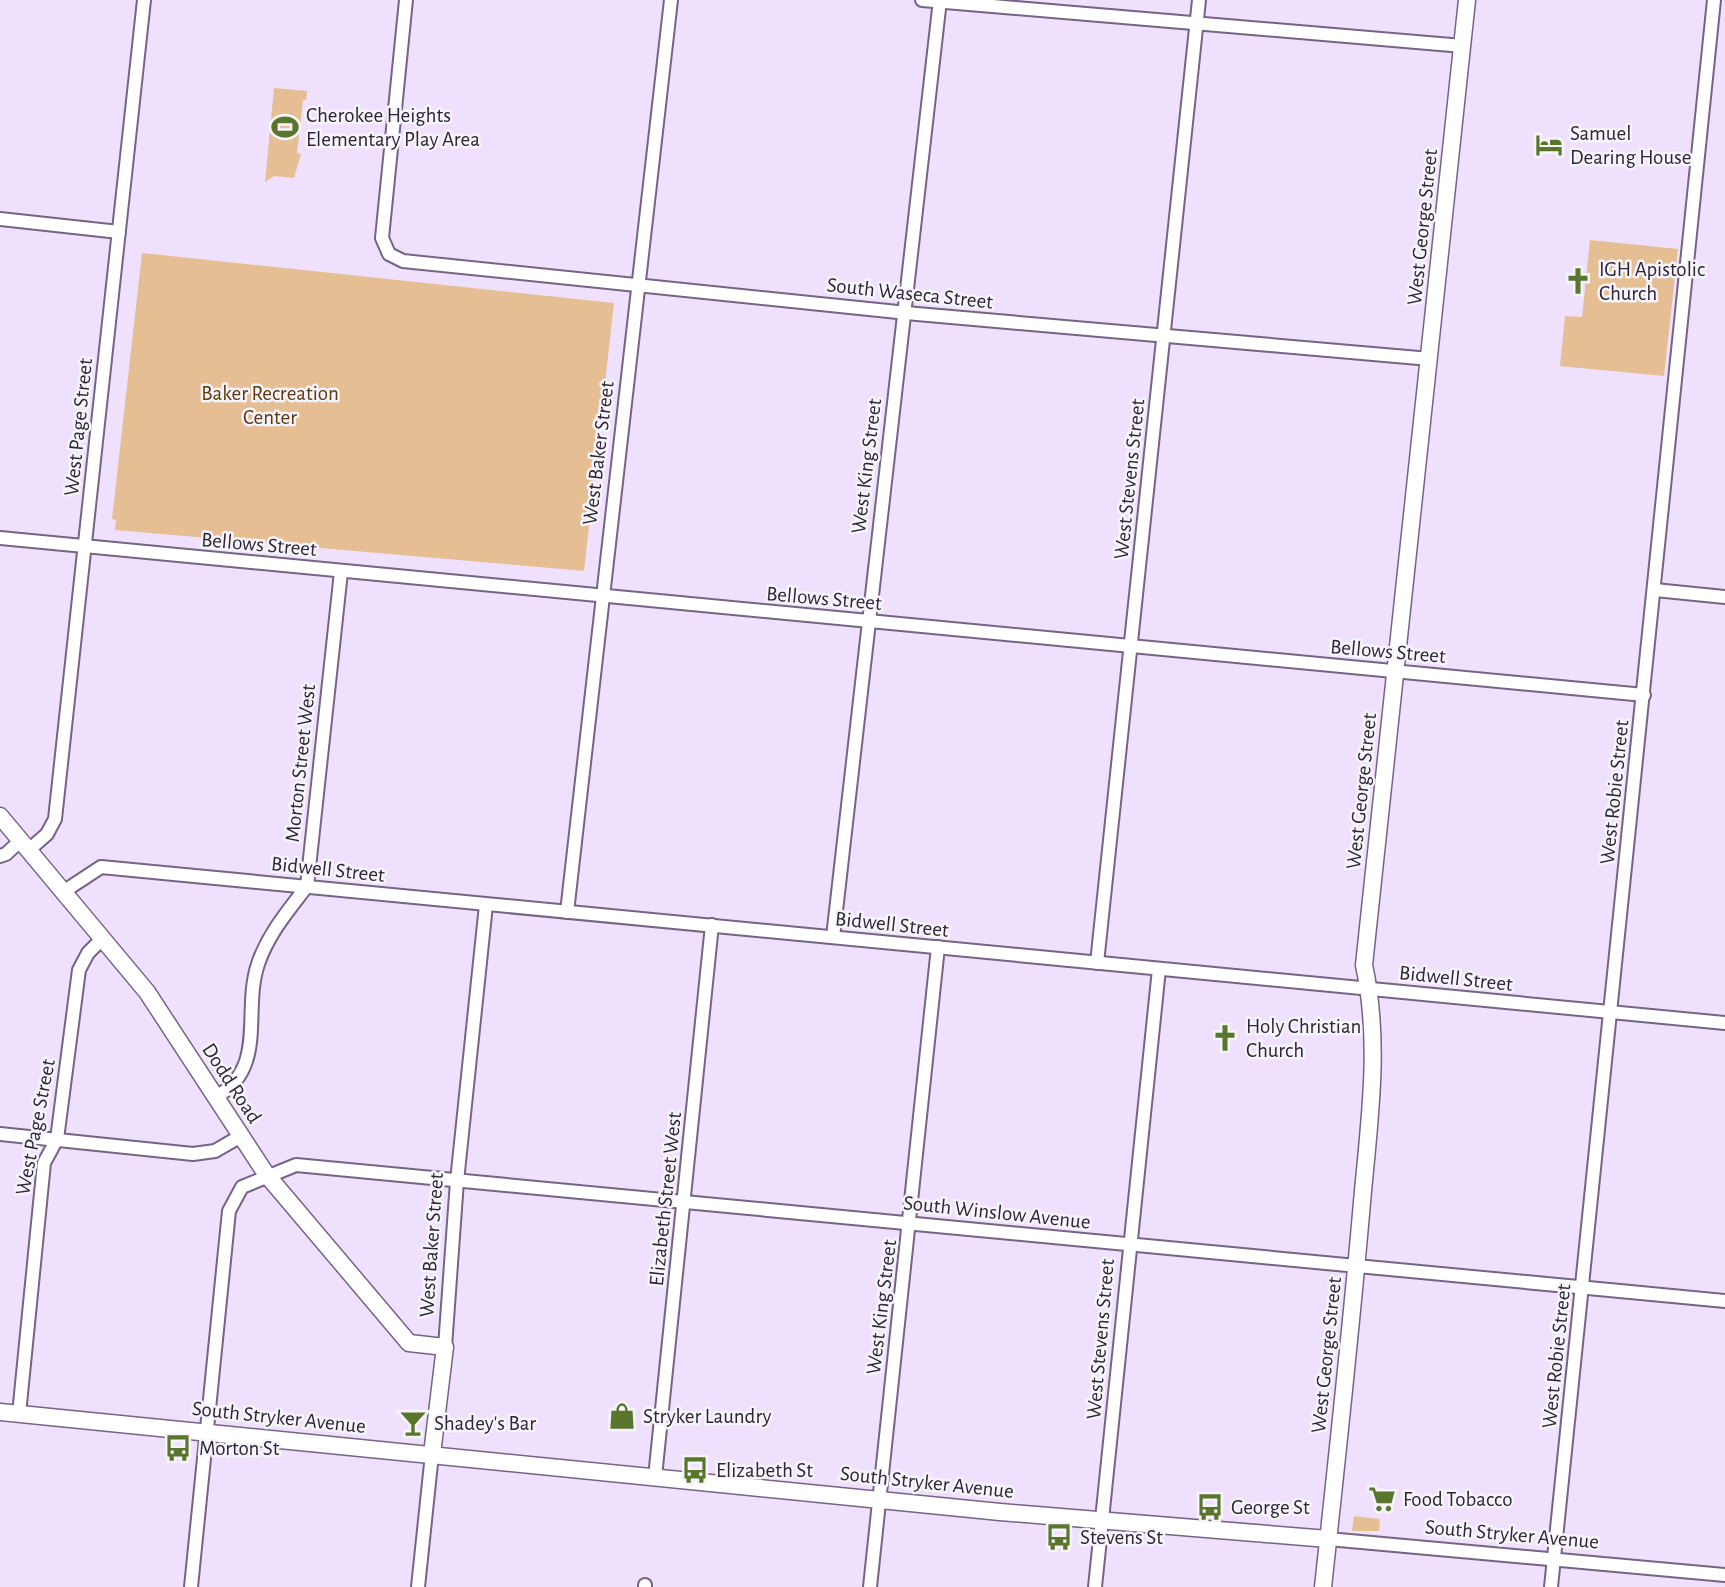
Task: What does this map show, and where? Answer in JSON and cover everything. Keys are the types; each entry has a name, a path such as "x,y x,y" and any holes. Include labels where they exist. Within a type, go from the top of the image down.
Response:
{"street":[{"name":"West Page Street","path":"26,844 47,834 55,819 144,0"},
{"name":"South Waseca Street","path":"406,0 382,238 389,254 402,261 1162,337 1430,359"},
{"name":"West Baker Street","path":"567,912 671,0"},
{"path":"922,0 1463,46"},
{"name":"West Stevens Street","path":"1097,962 1199,0"},
{"name":"West George Street","path":"1323,1587 1357,1264 1374,1056 1369,989 1364,965 1467,0"},
{"name":"West Robie Street","path":"1551,1587 1714,0"},
{"name":"West King Street","path":"833,937 867,621 940,1"},
{"path":"0,219 119,232"},
{"name":"Bellows Street","path":"0,538 1644,695"},
{"name":"Morton Street West","path":"307,886 341,572"},
{"path":"1655,590 1725,597"},
{"name":"Dodd Road","path":"0,816 147,992 266,1174 409,1343 445,1347"},
{"path":"0,856 26,844"},
{"name":"Bidwell Street","path":"63,892 101,867 1725,1023"},
{"path":"216,1097 234,1087 246,1065 257,966 276,926 307,886"},
{"name":"West Baker Street","path":"418,1587 445,1347 457,1181 486,905"},
{"name":"Elizabeth Street West","path":"655,1477 712,925"},
{"name":"West Page Street","path":"19,1414 44,1163 57,1139 79,970 88,953 102,939"},
{"name":"West King Street","path":"870,1587 938,947"},
{"name":"West Stevens Street","path":"1095,1587 1128,1245 1159,969"},
{"path":"0,1134 193,1154 215,1152 241,1136"},
{"name":"South Winslow Avenue","path":"266,1174 296,1165 1725,1301"},
{"path":"191,1587 229,1212 242,1186 266,1174"},
{"name":"South Stryker Avenue","path":"0,1412 655,1477 1725,1575"}],"green space":[{"name":"Cherokee Heights Elementary Play Area","path":"274,88 307,91 306,100 303,100 297,153 301,154 294,178 274,176 265,182"},
{"path":"1590,240 1678,249 1664,376 1560,366 1565,316 1582,317"},
{"name":"Baker Recreation Center","path":"142,253 614,303 584,571 115,530 116,520 112,519"},
{"path":"1354,1516 1380,1519 1379,1531 1352,1531"}],"place":[{"name":"Cherokee Heights Elementary Play Area","path":"285,127"},
{"name":"Samuel Dearing House","path":"1549,145"},
{"name":"IGH Apistolic Church","path":"1578,281"},
{"name":"Holy Christian Church","path":"1225,1038"},
{"name":"Stryker Laundry","path":"622,1416"},
{"name":"Shadey's Bar","path":"413,1423"},
{"name":"Morton St","path":"178,1448"},
{"name":"Elizabeth St","path":"695,1470"},
{"name":"Food Tobacco","path":"1382,1499"},
{"name":"George St","path":"1210,1507"},
{"name":"Stevens St","path":"1059,1537"}]}
